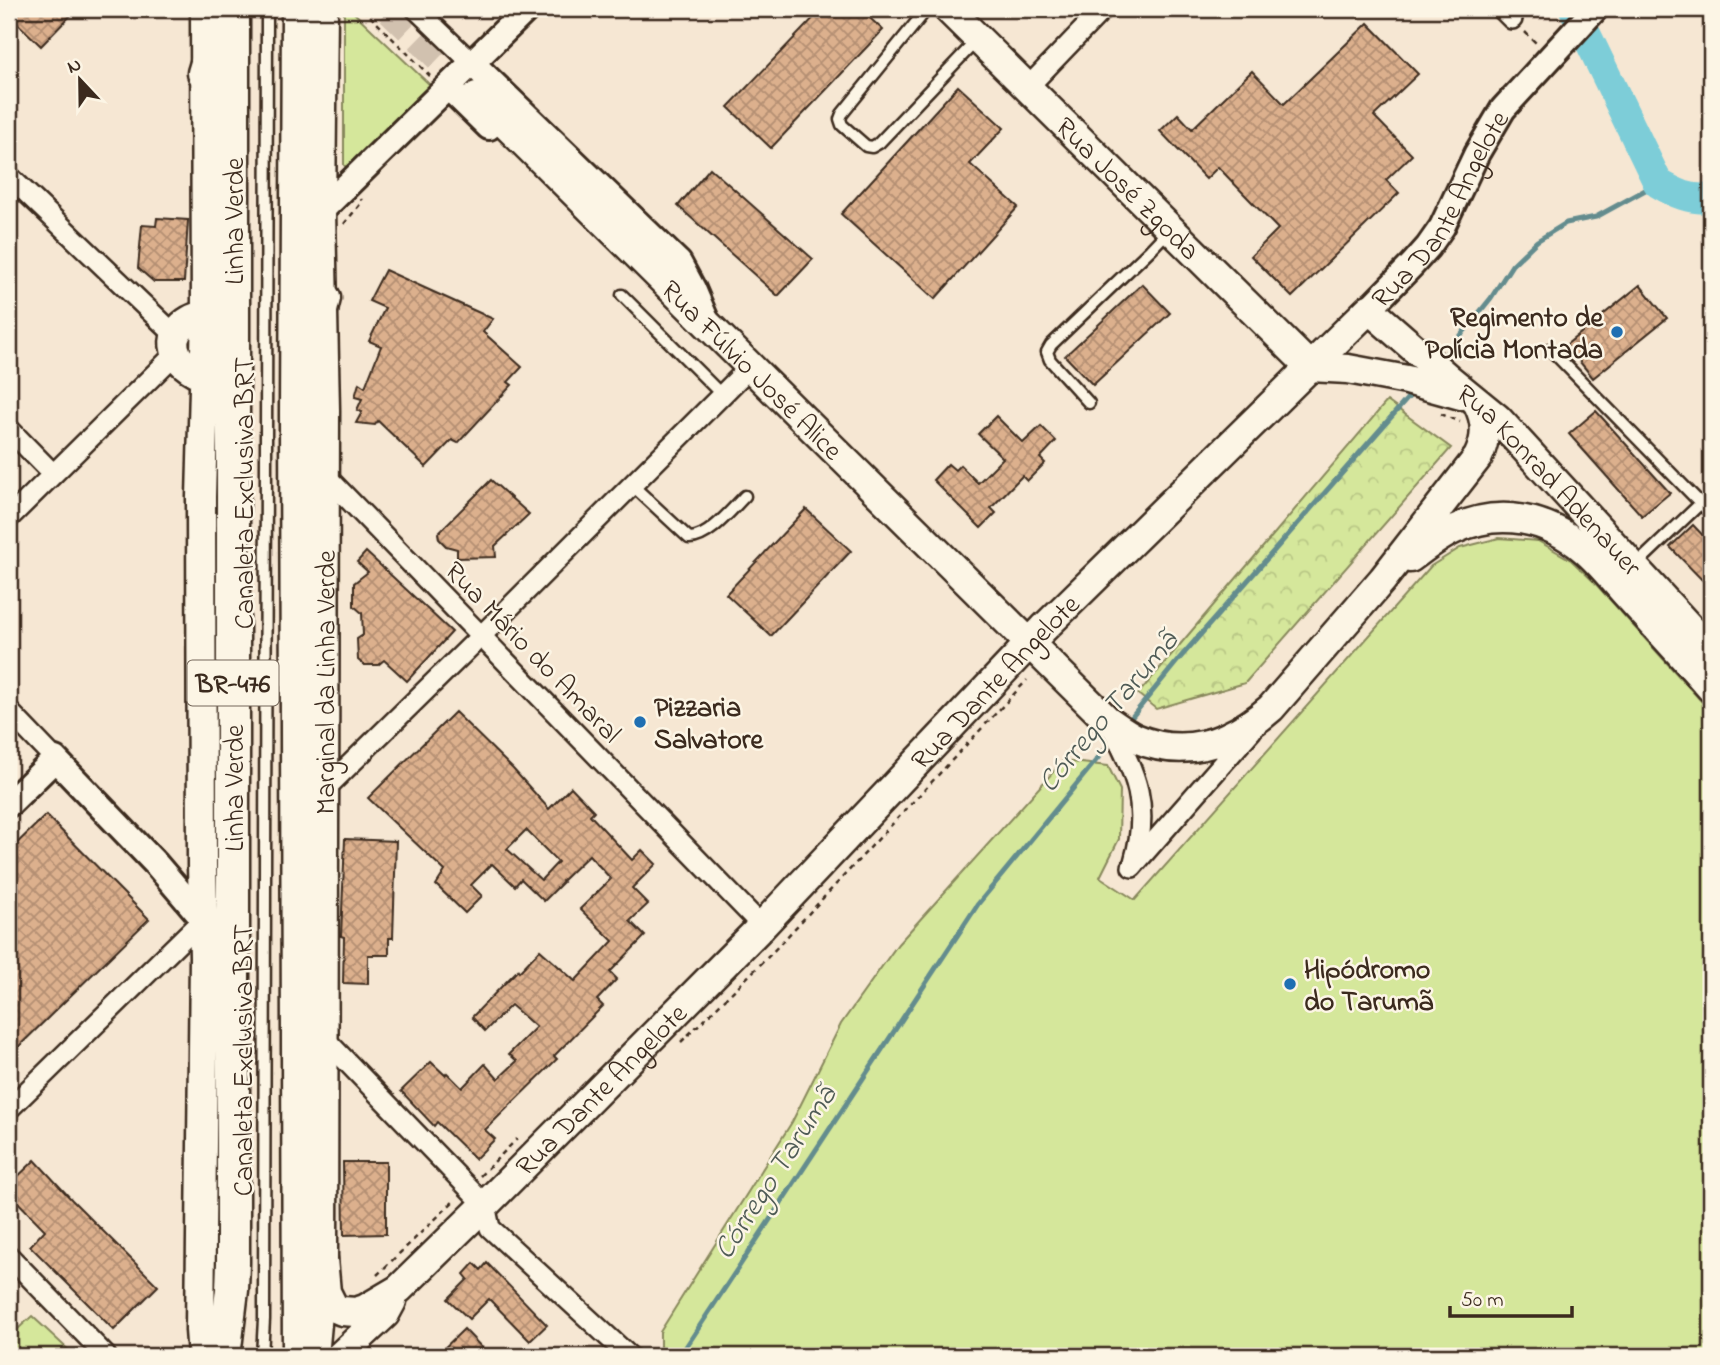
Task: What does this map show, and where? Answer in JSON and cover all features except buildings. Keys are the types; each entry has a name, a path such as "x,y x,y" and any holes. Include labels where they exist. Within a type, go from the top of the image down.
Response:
{"highway":[{"path":"204,73 223,9"},
{"name":"Linha Verde","path":"224,1356 233,1263 233,9"},
{"name":"BR-476","path":"298,9 296,413 299,1356"},
{"path":"296,413 324,298"}],"main road":[{"path":"202,1356 200,1330 204,919 201,497 206,315 205,9"},
{"name":"Marginal da Linha Verde","path":"314,1356 323,1259 323,9"},
{"name":"Rua José Zgoda","path":"948,9 1310,367"},
{"name":"Rua Fúlvio José Alice","path":"477,96 1127,742 1200,746 1234,735 1255,722 1271,708 1383,579"},
{"path":"1369,309 1424,358 1441,393"},
{"name":"Rua Dante Angelote","path":"323,1259 326,1292 331,1304 342,1311 356,1312 366,1309 399,1289 762,926 1030,643 1369,309"},
{"path":"205,377 183,363 176,344 181,326 198,316 206,315"},
{"name":"Rua Konrad Adenauer","path":"1310,367 1348,369 1407,380 1497,418 1711,651"},
{"path":"1383,579 1478,457 1486,430 1483,414 1471,409"},
{"name":"Rua Konrad Adenauer","path":"1383,579 1429,544 1454,529 1477,520 1519,519 1542,524 1558,530 1587,551 1711,688"},
{"name":"Rua Dante Angelote","path":"340,1356 385,1314 399,1289"}],"street":[{"path":"416,9 679,263 694,289 708,323"},
{"path":"321,211 443,85 472,63 527,9"},
{"path":"1027,88 1103,9"},
{"name":"Rua Dante Angelote","path":"1369,309 1428,247 1442,227 1496,119 1553,52 1595,9"},
{"path":"443,85 656,293 708,323"},
{"path":"9,176 176,344 9,518"},
{"path":"324,790 751,366"},
{"path":"9,429 53,474"},
{"name":"Rua Mário do Amaral","path":"325,475 762,926"},
{"path":"1127,742 1141,804 1142,823 1139,846 1132,867 1271,708"},
{"path":"9,711 156,864 204,919 9,1109"},
{"path":"9,804 55,759"},
{"path":"156,864 182,872 202,865"},
{"path":"169,952 181,951 204,957"},
{"path":"323,1037 485,1205 490,1228 629,1356"},
{"path":"9,1256 106,1356"}],"lane":[{"name":"Canaleta Exclusiva BRT","path":"262,1356 267,9"},
{"path":"927,9 842,114 842,125 866,146 872,147 879,143 978,39"},
{"path":"1089,403 1050,360 1047,352 1051,345 1170,229"},
{"path":"622,295 722,395"},
{"path":"1549,349 1711,514"},
{"path":"632,485 690,538 706,534 745,496"},
{"path":"1634,566 1701,503"}],"path":[{"path":"363,9 443,85"},
{"path":"1507,14 1553,52"},
{"path":"1441,393 1460,421 1471,409"},
{"path":"373,1279 455,1200"}],"green space":[{"path":"344,9 350,9 430,85 347,168 344,165"},
{"path":"1387,401 1451,448 1245,683 1156,709 1138,694"},
{"name":"Hipódromo do Tarumã","path":"1499,538 1538,541 1571,560 1711,712 1711,1356 660,1356 660,1332 792,1122 841,1024 898,944 1063,761 1108,766 1120,790 1119,839 1100,877 1135,900 1431,566 1460,548"},
{"path":"32,1316 75,1356 9,1356 9,1337"}],"waterway":[{"path":"1574,9 1658,183 1683,195 1711,198"},
{"name":"Córrego Tarumã","path":"1441,360 1491,298 1512,265 1537,241 1566,223 1596,217 1658,183"},
{"name":"Córrego Tarumã","path":"1127,723 1179,659 1414,391"},
{"name":"Córrego Tarumã","path":"680,1356 978,904 1112,741"}],"tunnel":[{"path":"389,9 477,95"}],"place":[{"name":"Regimento de Polícia Montada","path":"1617,332"},
{"name":"Pizzaria Salvatore","path":"640,722"},
{"name":"Hipódromo do Tarumã","path":"1290,984"}]}
